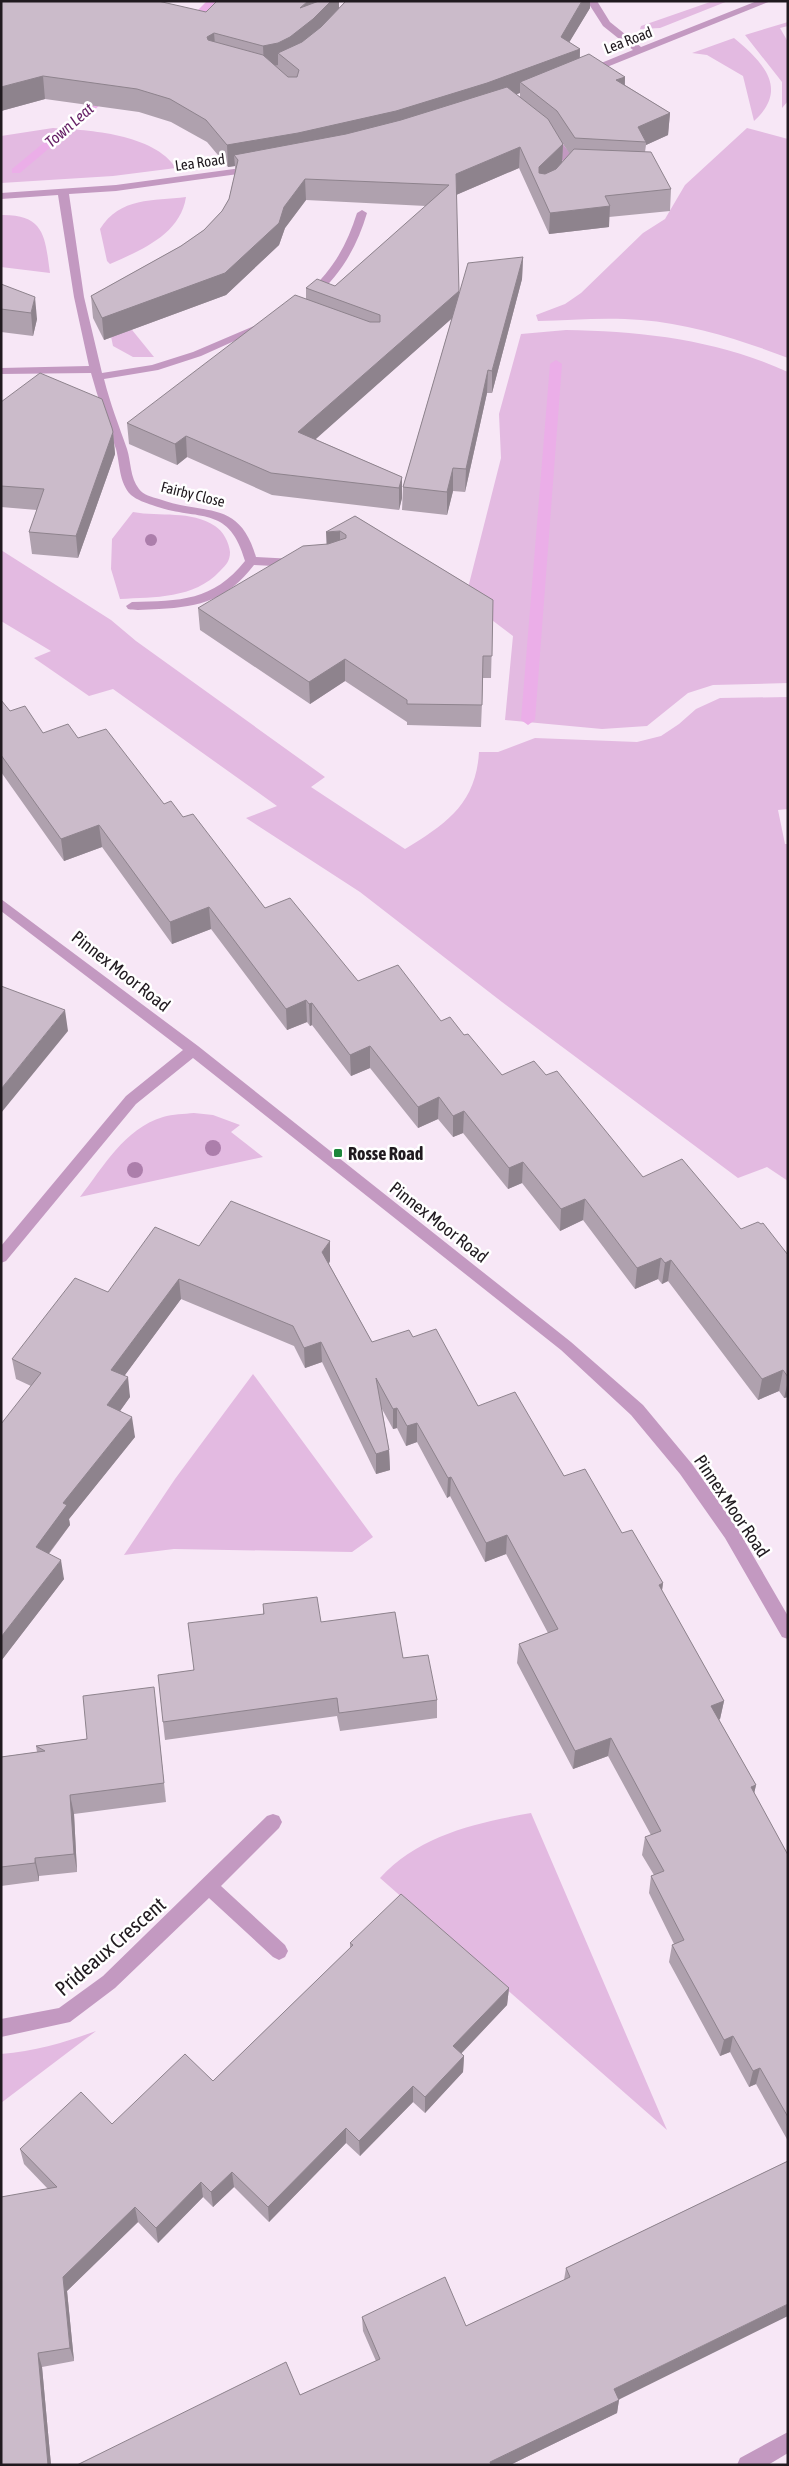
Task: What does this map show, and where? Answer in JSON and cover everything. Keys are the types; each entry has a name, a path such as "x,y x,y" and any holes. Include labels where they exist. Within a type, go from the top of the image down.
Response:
{"street":[{"path":"592,1 598,14 613,33 641,51"},
{"name":"Lea Road","path":"580,75 766,1"},
{"path":"540,126 554,137 574,165 555,181"},
{"name":"Lea Road","path":"1,196 63,192 179,180 270,166"},
{"name":"Fairby Close","path":"63,192 74,275 97,373 116,437 122,449 126,477 134,492 154,502 214,514 232,522 242,533 251,561"},
{"path":"300,304 337,271 356,235 362,213"},
{"path":"1,371 97,373 154,368 234,339 271,322"},
{"path":"132,606 174,604 205,599 228,588 242,574 251,561 309,563"},
{"name":"Pinnex Moor Road","path":"1,904 193,1050 566,1346 637,1410 686,1469 731,1533 788,1632"},
{"path":"1,1258 131,1100 193,1050"},
{"name":"Prideaux Crescent","path":"1,2028 63,2016 109,1982 273,1822"},
{"path":"209,1886 279,1952"},
{"path":"747,2465 788,2442"}],"shaded area":[{"path":"713,1 728,1 660,28 640,29 641,26"},
{"path":"788,22 788,26 780,28 788,42 788,101 782,108 782,82 745,35"},
{"path":"734,38 763,67 771,87 770,98 754,121 743,76 707,55 692,53"},
{"path":"53,128 84,130 137,141 153,148 166,157 176,168 113,176 1,183 1,136"},
{"path":"747,128 788,139 788,358 716,334 660,322 615,319 538,321 536,315 565,304 581,293 643,233 665,219 685,185"},
{"path":"186,197 176,222 157,240 110,264 107,261 100,229 117,211 138,202"},
{"path":"1,215 16,216 27,219 35,224 44,239 50,273 1,267"},
{"path":"102,293 154,357 133,357 113,346"},
{"path":"566,330 623,332 679,339 734,352 788,372 788,683 713,685 688,693 647,726 602,729 505,720 513,636 484,614 468,588 501,458 499,414 521,334"},
{"path":"133,512 186,516 206,521 218,528 225,537 230,552 227,563 210,580 186,592 160,597 120,599 111,569 112,539"},
{"path":"1,550 111,620 136,641 325,777 311,787 405,849 433,831 456,811 472,786 477,770 479,752 498,752 535,738 637,742 661,736 696,709 720,698 788,697 788,809 778,810 785,844 788,844 788,1181 767,1167 738,1178 502,1002 360,892 246,818 277,806 113,689 89,696 34,658 51,651 1,621"},
{"path":"194,1113 213,1115 240,1125 231,1132 263,1157 80,1197 116,1150 137,1130 163,1117"},
{"path":"253,1374 373,1537 352,1552 174,1549 124,1555 175,1479"},
{"path":"531,1813 667,2130 380,1878 395,1863 430,1841 490,1821"},
{"path":"96,2031 1,2103 1,2054 49,2046"}],"building":[{"path":"1,1 158,1 206,12 217,1 308,1 300,8 319,1 331,1 313,19 290,37 278,43 263,46 214,33 207,37 208,40 263,55 288,77 297,77 299,70 278,53 302,42 321,27 346,1 582,1 561,37 580,49 487,83 396,111 298,133 227,145 206,120 170,99 137,89 43,76 1,87"},
{"path":"589,54 625,77 616,80 670,113 638,127 646,142 575,138 557,111 520,82"},
{"path":"507,87 548,119 563,144 539,167 539,173 545,174 556,169 574,149 651,152 671,189 605,196 610,206 550,213 520,147 456,174 459,291 298,432 402,477 399,488 271,473 186,436 175,444 127,423 295,295 370,322 380,322 380,315 306,288 317,279 335,286 449,185 305,179 284,207 279,223 225,273 102,318 91,296 181,246 204,230 222,211 229,199 238,160 234,155 346,134 401,120"},
{"path":"523,257 492,371 488,370 466,469 453,468 447,492 403,487 468,263"},
{"path":"1,284 35,297 31,313 1,309"},
{"path":"40,373 102,399 113,432 76,536 29,532 44,489 1,486 1,402"},
{"path":"355,516 493,600 492,656 483,656 482,705 407,704 407,700 345,659 309,682 198,608 303,546 328,544 346,538 346,535 340,531 326,532"},
{"path":"1,700 10,711 25,706 43,733 68,724 78,738 106,729 164,804 171,801 183,817 193,814 265,908 290,898 358,981 398,965 441,1021 450,1017 464,1035 468,1034 502,1075 534,1061 546,1075 557,1071 643,1177 682,1159 741,1229 758,1222 763,1223 788,1255 788,1377 783,1370 762,1379 671,1260 665,1263 661,1258 637,1268 585,1199 561,1209 523,1162 509,1168 464,1111 453,1116 439,1097 418,1107 370,1046 350,1055 312,1003 309,1004 306,1000 286,1009 209,907 170,922 99,825 61,839 1,755"},
{"path":"1,986 65,1010 1,1089"},
{"path":"231,1201 330,1241 322,1252 372,1342 409,1330 413,1337 436,1329 478,1406 515,1392 564,1476 585,1469 622,1533 632,1530 663,1583 659,1585 724,1701 711,1706 756,1785 751,1787 788,1855 788,2117 760,2068 753,2071 733,2036 724,2040 672,1945 684,1940 651,1876 664,1871 645,1837 661,1831 611,1738 575,1751 519,1644 558,1629 507,1535 486,1543 451,1477 448,1478 417,1423 407,1426 397,1408 393,1409 376,1378 389,1450 376,1454 321,1342 304,1348 293,1326 179,1279 111,1370 128,1377 107,1405 132,1417 63,1503 67,1505 36,1547 61,1560 1,1637 1,1424 41,1373 12,1359 75,1278 108,1292 155,1227 199,1246"},
{"path":"317,1597 321,1622 395,1612 403,1658 428,1655 437,1700 339,1713 337,1698 163,1722 158,1675 194,1670 188,1623 264,1614 263,1604"},
{"path":"154,1687 164,1783 70,1795 74,1854 35,1858 35,1863 1,1867 1,1757 45,1751 36,1746 87,1739 83,1696"},
{"path":"401,1894 509,1988 453,2046 464,2056 425,2097 413,2086 359,2141 346,2128 268,2207 232,2172 211,2192 201,2182 156,2228 135,2207 63,2277 70,2348 38,2353 48,2465 1,2465 1,2197 57,2187 20,2149 81,2092 112,2124 185,2054 213,2081 353,1945 350,1943"},
{"path":"788,2161 788,2304 614,2389 619,2400 490,2462 491,2465 77,2465 286,2362 300,2395 380,2359 362,2317 445,2277 466,2326 570,2277 566,2268"}],"waterway":[{"name":"Town Leat","path":"188,26 213,1"},
{"name":"Town Leat","path":"16,171 110,91"},
{"path":"528,720 556,364"}],"place":[{"name":"Rosse Road","path":"338,1153"}]}
